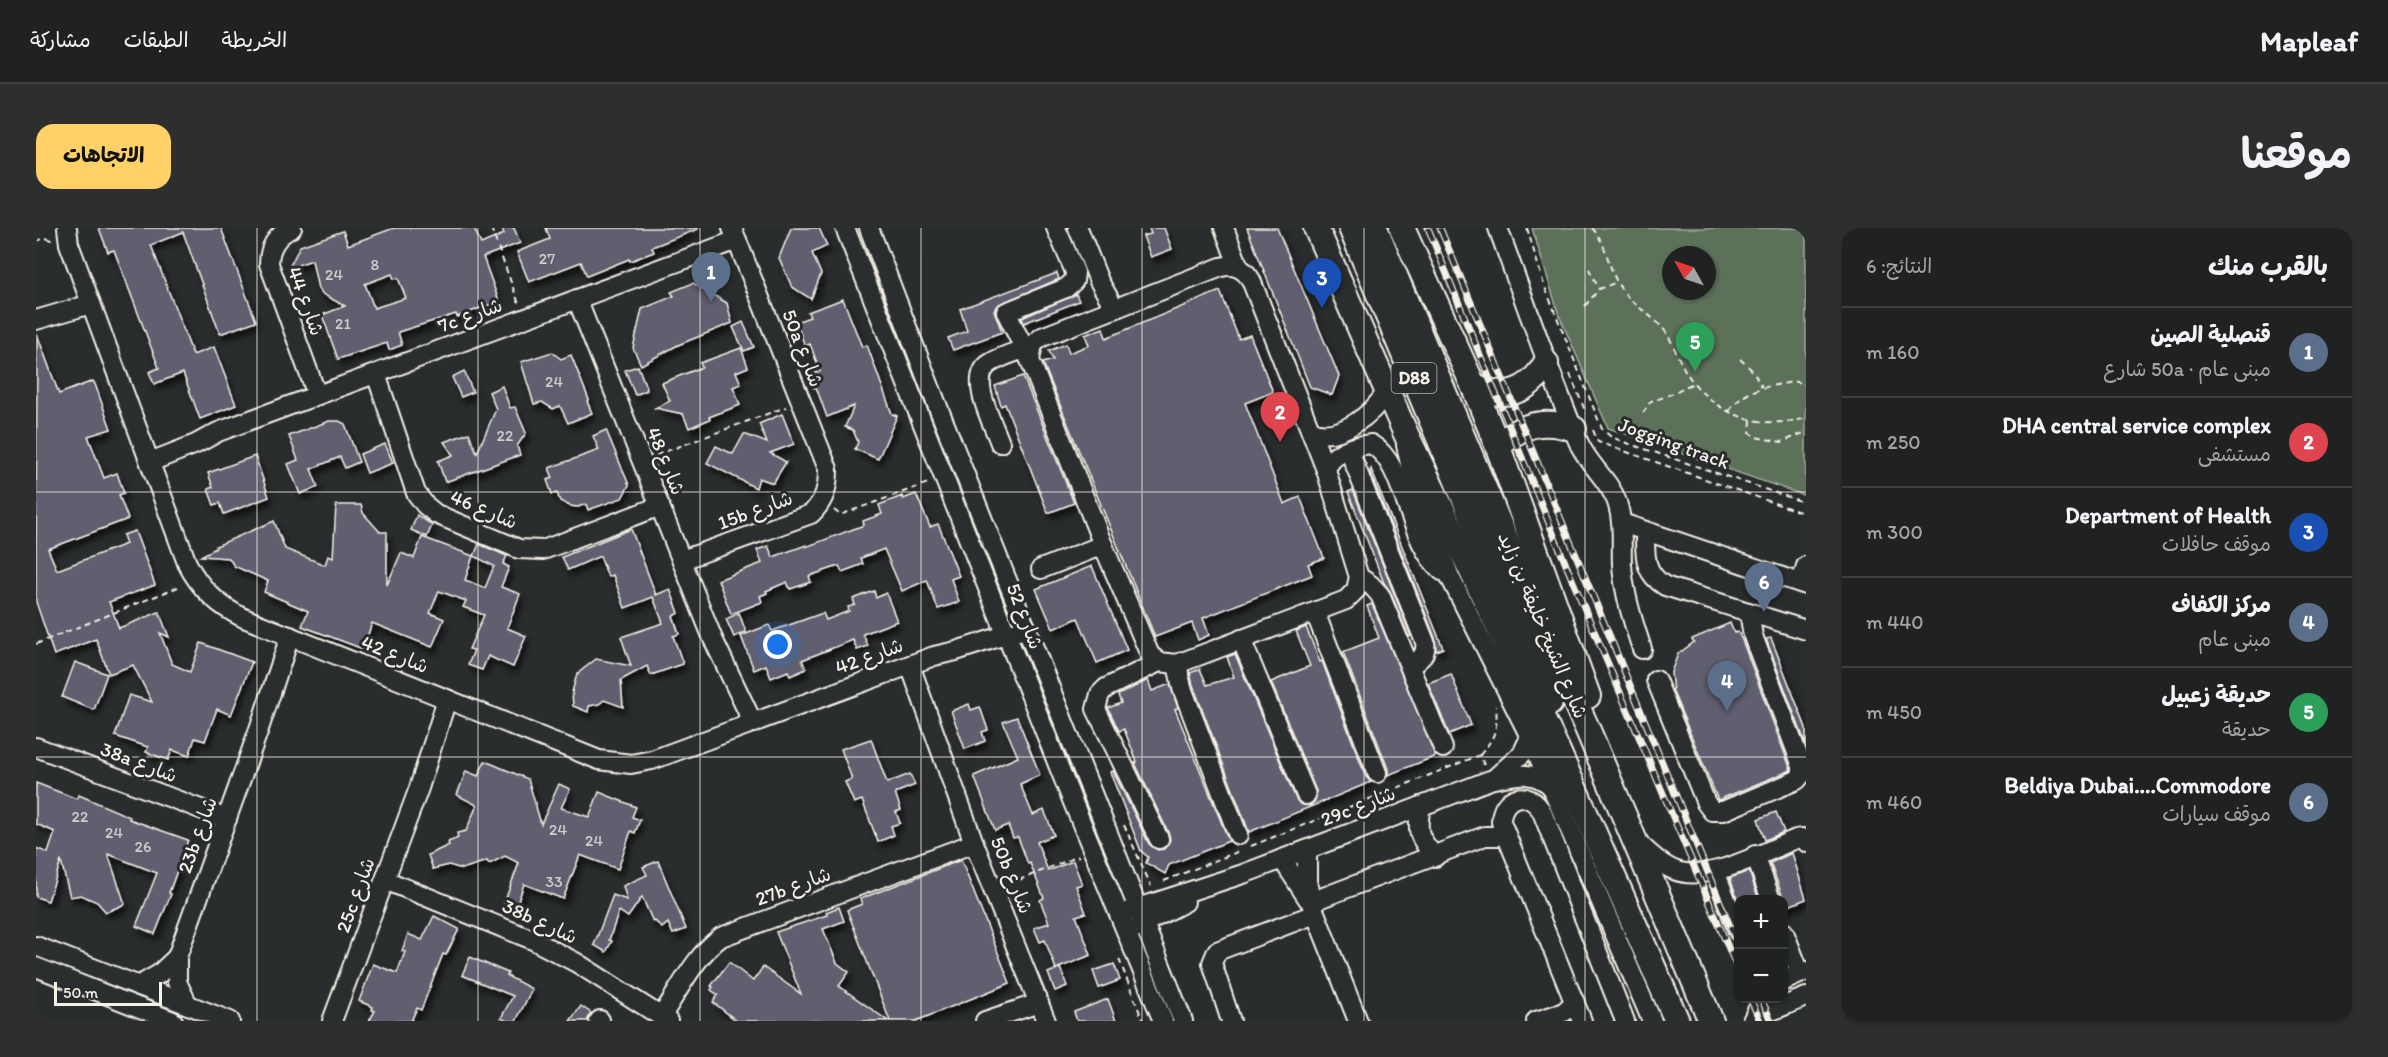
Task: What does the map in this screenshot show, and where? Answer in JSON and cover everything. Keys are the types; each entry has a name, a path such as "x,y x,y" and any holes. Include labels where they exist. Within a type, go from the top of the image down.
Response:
{"main road":[{"path":"1316,228 1406,434 1557,749"},
{"name":"شارع الشيخ خليفة بن زايد","path":"1351,228 1488,524 1587,728 1711,1021"},
{"name":"شارع الشيخ خليفة بن زايد","path":"1375,228 1488,524 1554,711 1557,723 1557,749 1677,1021"},
{"path":"1402,228 1473,385 1498,447 1588,695 1590,710 1587,728"},
{"path":"1473,385 1486,392 1500,394 1515,392 1528,385 1538,375 1557,365"},
{"path":"1498,447 1508,437 1532,424 1553,423 1574,429"}],"street":[{"name":"شارع 52","path":"846,228 1162,1021"},
{"name":"شارع 52","path":"869,228 1183,1021"},
{"path":"1056,228 1075,272 1071,285 1006,312 1027,355 1147,650 1168,663 1182,688 1238,835"},
{"path":"1078,228 1098,281 1115,309"},
{"path":"1159,839 1096,709 1100,694 1106,688 1168,663 1241,639 1352,596 1359,577 1326,470 1311,430 1251,280 1239,267 1224,228"},
{"path":"1498,228 1557,365 1574,429 1585,455 1612,490 1623,530 1622,565 1625,583 1642,649"},
{"name":"شارع 42","path":"63,231 187,563 196,580 209,596 225,609 295,638 599,760 620,764 652,760 934,656 951,645 1024,622"},
{"name":"شارع 44","path":"282,231 269,256 271,271 316,395"},
{"name":"7c شارع","path":"148,458 196,444 218,432 577,299 734,234"},
{"name":"50a شارع","path":"734,234 828,469 825,494"},
{"path":"1000,443 979,385 980,377 989,364 1027,355 1033,344 1042,337 1221,267 1239,267"},
{"path":"36,316 90,299"},
{"path":"36,320 90,299"},
{"name":"شارع 48","path":"577,299 748,724"},
{"name":"شارع 46","path":"376,374 416,493 436,514 519,549 531,551 554,546 660,506"},
{"path":"1311,430 1326,434 1351,424 1376,407 1387,391"},
{"path":"1406,434 1406,454 1415,487 1450,577 1530,737 1652,1021"},
{"path":"1326,470 1335,455 1371,444 1385,455 1425,551 1431,561 1450,577"},
{"path":"1349,450 1425,642 1426,649 1423,656 1410,666"},
{"name":"15b شارع","path":"681,560 811,514 825,494"},
{"path":"1623,530 1803,584 1806,566"},
{"path":"1652,537 1647,567 1665,586 1806,630"},
{"path":"1041,569 1103,545"},
{"path":"1359,577 1371,585 1380,596 1443,748"},
{"path":"1315,612 1377,773"},
{"path":"1656,680 1706,802 1712,811 1722,811 1797,780 1802,774 1802,766 1753,636 1749,612"},
{"name":"23b شارع","path":"188,1005 177,982 177,957 259,729 276,699 295,638"},
{"path":"1241,639 1306,795"},
{"name":"50b شارع","path":"906,666 929,712 974,843 1046,1021"},
{"name":"25c شارع","path":"333,1020 453,702"},
{"name":"29c شارع","path":"1490,780 1507,769 1522,754 1530,737"},
{"name":"38a شارع","path":"36,747 227,819"},
{"name":"29c شارع","path":"1119,914 1142,915 1490,780 1518,774 1531,774 1550,785"},
{"path":"1582,1021 1501,822 1501,813 1505,805 1521,797 1530,798 1538,804 1625,1021"},
{"path":"1420,806 1418,833 1435,857"},
{"path":"1232,1021 1212,963 1217,951 1313,910 1321,898 1435,857 1485,836 1498,836 1504,831"},
{"path":"1634,839 1672,870 1691,875 1715,871 1796,838 1802,838 1806,842"},
{"name":"27b شارع","path":"664,1019 702,955 721,937 974,843"},
{"path":"1307,850 1307,881 1313,910"},
{"path":"1755,855 1769,895"},
{"path":"1282,859 1313,910 1358,1021"},
{"path":"1715,871 1734,921"},
{"name":"38b شارع","path":"385,880 533,940 576,963 664,1019"},
{"name":"29c شارع","path":"1127,933 1142,915"},
{"path":"1599,960 1606,950 1612,929"},
{"path":"1788,945 1803,972 1788,979"},
{"path":"36,946 230,1021"},
{"name":"23b شارع","path":"138,986 159,974 177,957"},
{"path":"36,967 173,1021"},
{"path":"1754,1021 1768,1012 1801,1001"},
{"path":"1539,1020 1564,1012 1575,1002"},
{"path":"984,1021 1039,1003"},
{"path":"1754,1021 1761,1003"}],"path":[{"path":"491,228 525,318"},
{"name":"Jogging track","path":"1527,228 1545,285 1602,429 1621,441 1806,502"},
{"path":"1592,228 1604,244 1617,282 1636,307 1659,324 1666,333 1681,364 1707,398 1728,412 1751,420 1786,423 1806,418"},
{"path":"1589,269 1599,289"},
{"path":"1585,306 1599,289 1617,282"},
{"path":"1740,359 1753,371 1762,387"},
{"path":"1557,365 1598,442 1806,514"},
{"path":"1728,412 1746,394 1762,387 1797,382 1806,385"},
{"path":"1643,413 1651,401 1662,399 1694,383"},
{"path":"642,460 800,402"},
{"path":"1751,420 1749,432 1755,437 1782,442 1806,432"},
{"path":"825,494 840,515 945,477"},
{"path":"36,644 196,580"},
{"path":"1480,754 1493,740 1497,725 1496,703"},
{"path":"993,890 1093,850"}],"green space":[{"path":"1532,228 1806,228 1806,496 1608,428 1559,315"}],"building":[{"path":"99,228 221,228 256,321 220,334 183,232 151,245 193,355 214,347 236,405 200,419 183,373 154,384 149,372 159,368 114,250 108,252"},
{"path":"394,228 474,228 481,244 504,234 502,228 514,228 520,243 483,257 499,301 457,317 456,314 398,332 402,345 389,350 387,343 338,359 322,315 345,306 322,294 318,289 312,260 289,268 300,246 343,231 348,245","holes":["392,274 394,279 398,278 406,298 374,308 365,284"]},
{"path":"546,228 698,229 652,247 654,252 630,261 629,259 587,276 581,262 529,282 517,252 550,239"},
{"path":"791,228 819,228 827,246 812,253 821,274 811,299 792,287 779,258"},
{"path":"1149,228 1164,228 1172,249 1151,257 1143,236 1151,234"},
{"path":"1247,228 1277,228 1339,376 1332,395 1310,387"},
{"path":"1057,273 1059,279 997,305 994,310 1002,332 953,350 948,338 967,331 960,309"},
{"path":"693,283 727,303 732,323 678,345 641,365 633,348 642,309 674,296 671,292"},
{"path":"1220,291 1239,339 1250,335 1273,392 1245,403 1284,504 1300,497 1324,558 1308,564 1312,575 1203,618 1209,635 1198,640 1192,623 1155,637 1043,363 1053,360 1049,351 1066,344 1069,353 1089,345 1085,335 1103,328 1106,338"},
{"path":"1076,294 1079,301 1024,323 1022,318"},
{"path":"843,299 862,347 867,345 892,414 897,416 878,459 855,449 858,442 853,430 845,427 854,406 827,417 816,387 814,388 809,376 820,371 810,344 805,346 796,322 810,317 808,312"},
{"path":"743,322 754,347 744,351 733,327"},
{"path":"37,334 59,394 93,381 95,384 111,429 88,436 104,478 117,473 124,493 119,495 128,519 48,549 57,570 126,544 123,535 135,531 155,585 109,602 119,628 159,612 169,637 160,633 172,664 190,672 201,643 252,662 231,715 217,709 205,741 195,738 189,756 172,750 168,760 146,752 148,747 115,736 129,695 152,702 133,665 109,674 96,639 54,655 36,602"},
{"path":"741,348 748,367 736,372 741,384 733,387 740,405 709,417 710,419 689,428 683,414 655,408 670,401 662,383 702,367 700,363"},
{"path":"552,352 561,359 571,355 592,413 568,423 560,406 553,409 542,402 534,404 521,362"},
{"path":"638,366 647,390 635,395 625,370"},
{"path":"464,371 473,392 461,397 452,377"},
{"path":"1023,376 1074,503 1048,513 1005,404 1001,406 995,386"},
{"path":"502,386 510,408 515,407 526,433 517,446 520,455 445,482 438,461 453,455 444,442 469,433 477,453 496,409 489,392"},
{"path":"782,414 794,444 770,453 786,462 773,483 759,478 756,488 707,463 716,446 733,454 744,434 767,443 759,424"},
{"path":"329,421 339,421 345,424 359,462 345,468 340,457 311,469 318,487 300,494 288,464 298,460 289,436"},
{"path":"606,430 629,485 622,498 588,510 586,504 578,507 560,501 557,493 552,494 547,480 553,478 549,468 599,450 593,436"},
{"path":"385,444 393,463 367,473 360,454"},
{"path":"255,456 269,497 224,514 220,503 214,505 208,489 213,487 208,473"},
{"path":"1371,469 1443,648 1436,651 1435,638 1370,472"},
{"path":"1353,490 1411,636 1409,637 1390,591 1384,583 1348,492"},
{"path":"916,494 930,527 938,524 959,576 951,579 959,602 938,609 927,580 902,591 884,549 861,558 863,564 842,572 839,566 809,576 811,582 790,589 787,582 766,591 767,593 760,596 762,602 731,614 718,580 762,563 757,550 768,546 773,557 806,545 806,547 864,525 863,521 882,514 879,505 902,496 903,499"},
{"path":"336,505 361,505 363,513 380,532 387,532 387,585 401,553 414,558 422,537 473,556 465,580 485,588 494,566 474,556 479,544 507,556 503,564 509,567 501,587 520,594 507,628 526,636 513,667 488,656 482,670 468,665 474,650 469,649 484,615 463,607 466,601 439,591 430,613 444,619 432,647 372,623 363,649 302,626 308,611 264,592 268,581 234,566 229,558 201,556 216,546 274,521 285,549 325,565 328,556 333,558"},
{"path":"417,515 432,525 427,537 411,530"},
{"path":"631,529 656,595 670,589 679,613 673,616 679,634 673,636 683,664 651,675 647,666 621,680 623,707 604,700 599,704 589,706 588,712 573,706 572,692 577,674 596,659 631,666 621,637 663,623 653,597 625,608 613,575 608,577 600,556 568,570 562,557"},
{"path":"1092,566 1127,650 1097,663 1078,618 1053,629 1036,589"},
{"path":"874,591 876,598 886,593 897,621 863,634 868,646 857,650 853,640 802,660 806,669 790,676 788,671 771,678 766,665 754,670 741,636 769,625 772,631 823,613 826,620 849,611 848,607 855,605 853,599"},
{"path":"1372,604 1436,756 1388,775 1388,769 1343,652 1379,638 1367,606"},
{"path":"739,613 746,632 734,637 726,619"},
{"path":"1730,623 1734,633 1738,632 1742,640 1791,770 1718,800 1673,692 1671,672 1678,654 1694,642 1692,639"},
{"path":"1306,627 1320,662 1322,661 1366,777 1371,782 1249,832 1190,673 1200,669 1207,685 1234,677 1227,657 1235,654 1296,799 1300,804 1310,806 1315,801 1316,791 1271,682 1310,666 1296,631"},
{"path":"1771,638 1806,728 1806,745 1766,639"},
{"path":"75,662 107,674 94,710 62,697"},
{"path":"1451,674 1471,725 1449,734 1428,683"},
{"path":"1148,680 1152,691 1170,684 1178,708 1175,709 1229,841 1169,865 1165,874 1146,863 1148,857 1141,851 1110,772 1113,771 1149,844 1158,850 1164,849 1170,840 1169,834 1135,763 1137,762 1124,729 1119,731 1108,708 1121,703 1118,695"},
{"path":"969,704 971,710 980,707 988,730 982,732 985,741 965,749 951,711"},
{"path":"1017,717 1040,775 1020,784 1033,815 1044,810 1054,835 1037,842 1048,871 1073,861 1082,884 1076,886 1086,913 1076,916 1091,955 1056,969 1045,940 1040,942 1034,928 1049,923 1040,900 1044,898 1030,863 1028,864 1018,837 1013,838 1008,825 995,830 974,776 1018,757 1003,722"},
{"path":"871,739 887,783 910,774 915,785 895,793 901,810 896,812 900,823 891,826 894,835 878,842 862,800 854,803 845,782 852,779 841,749"},
{"path":"485,761 528,779 541,824 559,784 570,789 561,808 589,817 599,792 636,807 632,817 640,820 635,833 631,831 618,869 580,855 563,899 524,884 516,907 504,903 519,863 505,856 489,864 487,861 462,869 449,865 433,869 428,855 449,845 448,842 458,838 457,833 466,831 477,805 457,795 466,771 478,776"},
{"path":"36,783 77,799 79,795 130,817 129,819 188,840 169,893 171,894 155,934 136,926 157,873 108,854 125,904 106,912 97,902 81,895 70,897 61,861 48,901 36,897 36,848 48,853 55,832 36,824"},
{"path":"1776,812 1784,832 1765,840 1758,819"},
{"path":"1792,853 1806,899 1788,906 1788,895 1782,895 1770,863"},
{"path":"961,860 1010,983 916,1021 890,1021 847,910 862,904 860,899"},
{"path":"658,861 686,929 673,934 668,923 662,928 655,921 653,922 642,897 628,917 619,911 609,940 612,941 606,952 594,945 613,895 627,900 623,886 647,875 643,867"},
{"path":"1749,871 1757,895 1736,895 1730,878"},
{"path":"839,907 844,921 823,929 837,963 849,972 839,986 888,1021 737,1021 713,1002 718,995 711,990 713,987 711,986 729,962 753,981 763,967 801,994 776,932 827,915 826,912"},
{"path":"434,916 459,929 446,955 443,954 421,1010 417,1008 411,1021 369,1021 375,1011 372,1010 373,1007 359,1001 373,964 397,973 405,952 402,951 408,934 422,940"},
{"path":"470,957 508,973 507,976 532,989 516,1021 501,1018 513,996 462,975"},
{"path":"1114,964 1120,980 1099,988 1093,971"},
{"path":"1060,968 1067,986 1055,991 1048,973"},
{"path":"1108,999 1116,1021 1077,1021 1074,1012"},
{"path":"581,1006 591,1013 587,1021 570,1021"}],"railway":[{"path":"1428,228 1569,572 1734,961"},
{"path":"1440,228 1734,935"},
{"path":"1752,1003 1760,1021"},
{"path":"1763,1003 1771,1021"}],"place":[{"name":"قنصلية الصين","path":"711,302"},
{"name":"Department of Health","path":"1322,308"},
{"name":"حديقة زعبيل","path":"1695,372"},
{"name":"DHA central service complex","path":"1280,442"},
{"name":"Beldiya Dubai....Commodore","path":"1764,612"},
{"name":"مركز الكفاف","path":"1727,711"}]}
